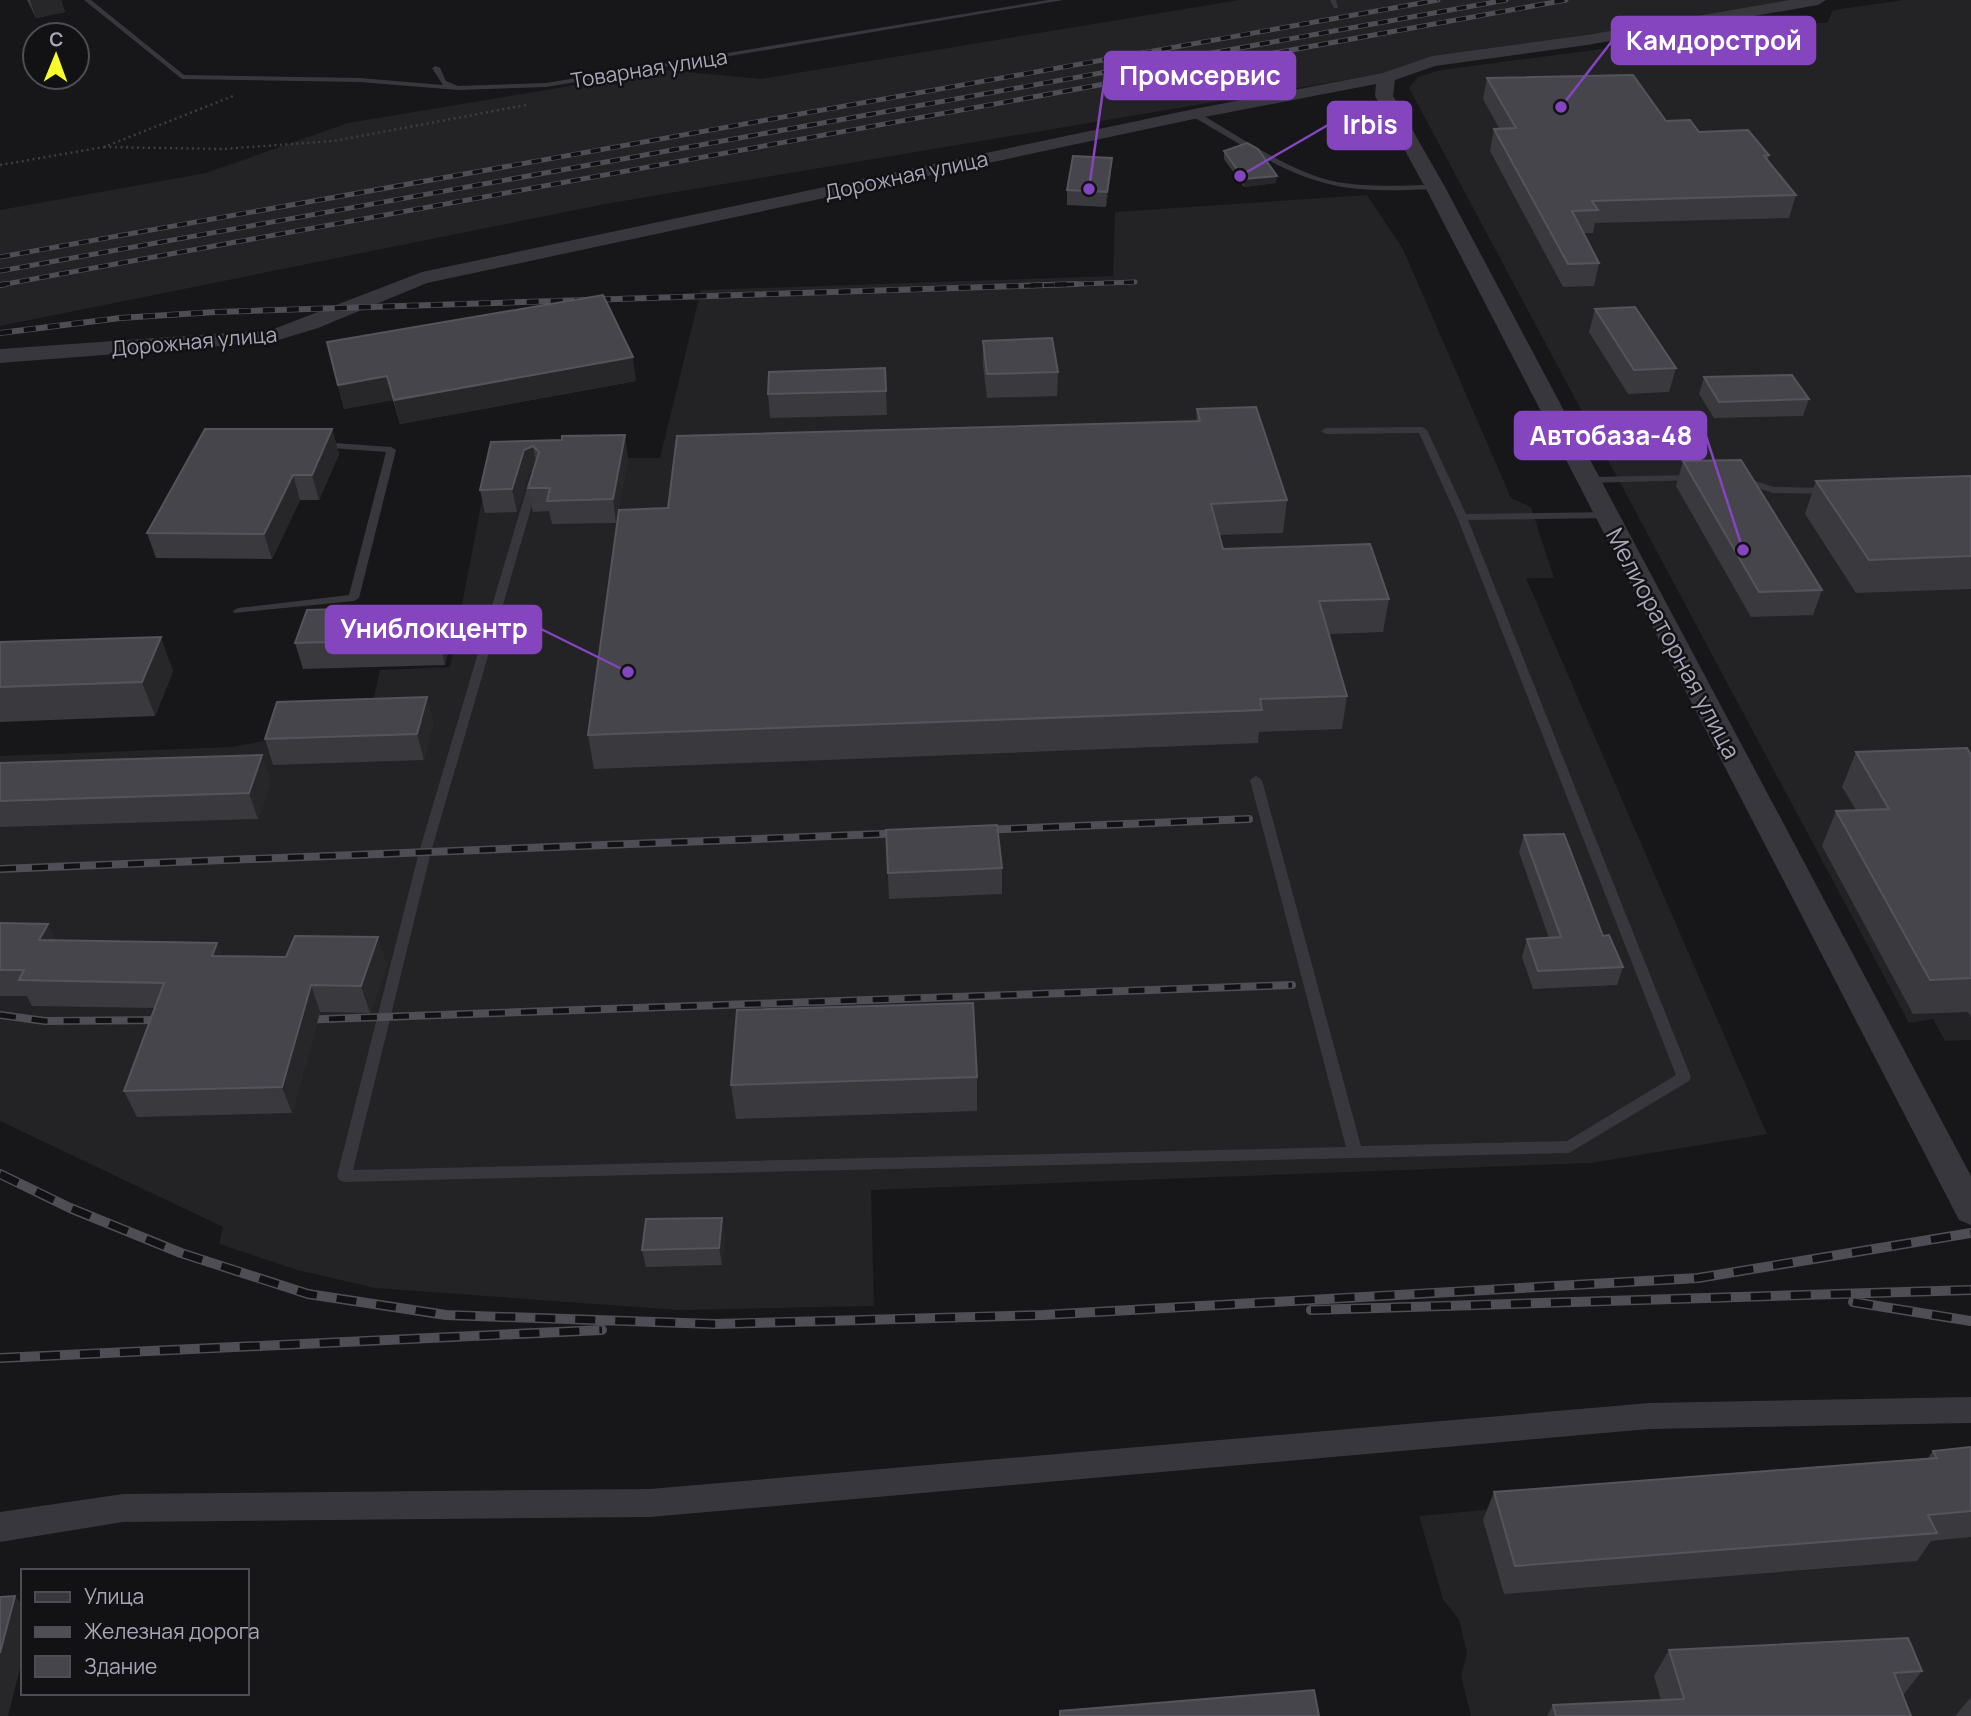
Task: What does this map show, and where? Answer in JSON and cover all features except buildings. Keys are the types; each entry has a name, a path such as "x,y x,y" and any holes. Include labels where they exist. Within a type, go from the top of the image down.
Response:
{"street":[{"name":"Дорожная улица","path":"0,356 250,340 272,336 295,331 369,296 422,278 1194,114 1387,77 1432,61 1587,40 1818,0"},
{"name":"Мелиораторная улица","path":"1387,77 1384,96 1435,187 1971,1210"},
{"path":"0,1527 123,1508 650,1503 1650,1416 1971,1410"}],"lane":[{"name":"Товарная улица","path":"88,0 182,77 360,80 458,88 546,85 1060,0"},
{"path":"436,68 443,82 458,88"},
{"path":"1194,114 1304,174 1326,182 1366,187 1435,187"},
{"path":"536,474 425,852 344,1176 1569,1147 1684,1077 1462,517 1422,430 1326,431"},
{"path":"238,611 354,598 391,450 312,444"},
{"path":"1589,480 1700,477"},
{"path":"1734,478 1773,490 1838,491"},
{"path":"1462,517 1607,515"},
{"path":"1256,780 1355,1152"}],"path":[{"path":"104,147 222,149 334,141 525,105 572,81"},
{"path":"0,165 104,147 235,95"}],"shaded area":[{"path":"1239,0 1795,0 1387,73 605,204 0,326 0,210 206,173 348,123 666,70 761,79"},
{"path":"1904,0 1971,0 1971,1040 1945,1041 1933,1019 1909,1023 1409,88 1418,77 1441,70 1632,45 1762,23 1827,23 1833,10"},
{"path":"1367,195 1403,249 1511,498 1531,507 1554,578 1526,578 1767,1134 1591,1163 871,1190 874,1306 679,1310 375,1288 297,1270 219,1244 223,1227 0,1121 0,756 232,747 284,737 366,733 380,670 450,667 490,458 660,458 701,290 1113,276 1115,212"},
{"path":"1971,1465 1971,1716 1471,1716 1461,1676 1467,1653 1459,1620 1443,1599 1419,1516"}],"railway":[{"path":"0,257 1438,0"},
{"path":"0,271 1506,0"},
{"path":"6,284 0,285 1566,0"},
{"path":"1024,286 1135,282"},
{"path":"0,333 120,318 216,312 1077,284"},
{"path":"979,830 1249,819"},
{"path":"0,869 906,833"},
{"path":"297,1020 1292,985"},
{"path":"0,1015 45,1021 168,1020"},
{"path":"0,1174 70,1208 181,1253 308,1294 446,1315 714,1324 1042,1315 1698,1278 1971,1233"},
{"path":"1311,1310 1971,1290"},
{"path":"1853,1302 1971,1321"},
{"path":"0,1358 602,1330"}],"place":[{"name":"Камдорстрой","path":"1561,107"},
{"name":"Irbis","path":"1240,176"},
{"name":"Промсервис","path":"1089,189"},
{"name":"Автобаза-48","path":"1743,550"},
{"name":"Униблокцентр","path":"628,672"}]}
